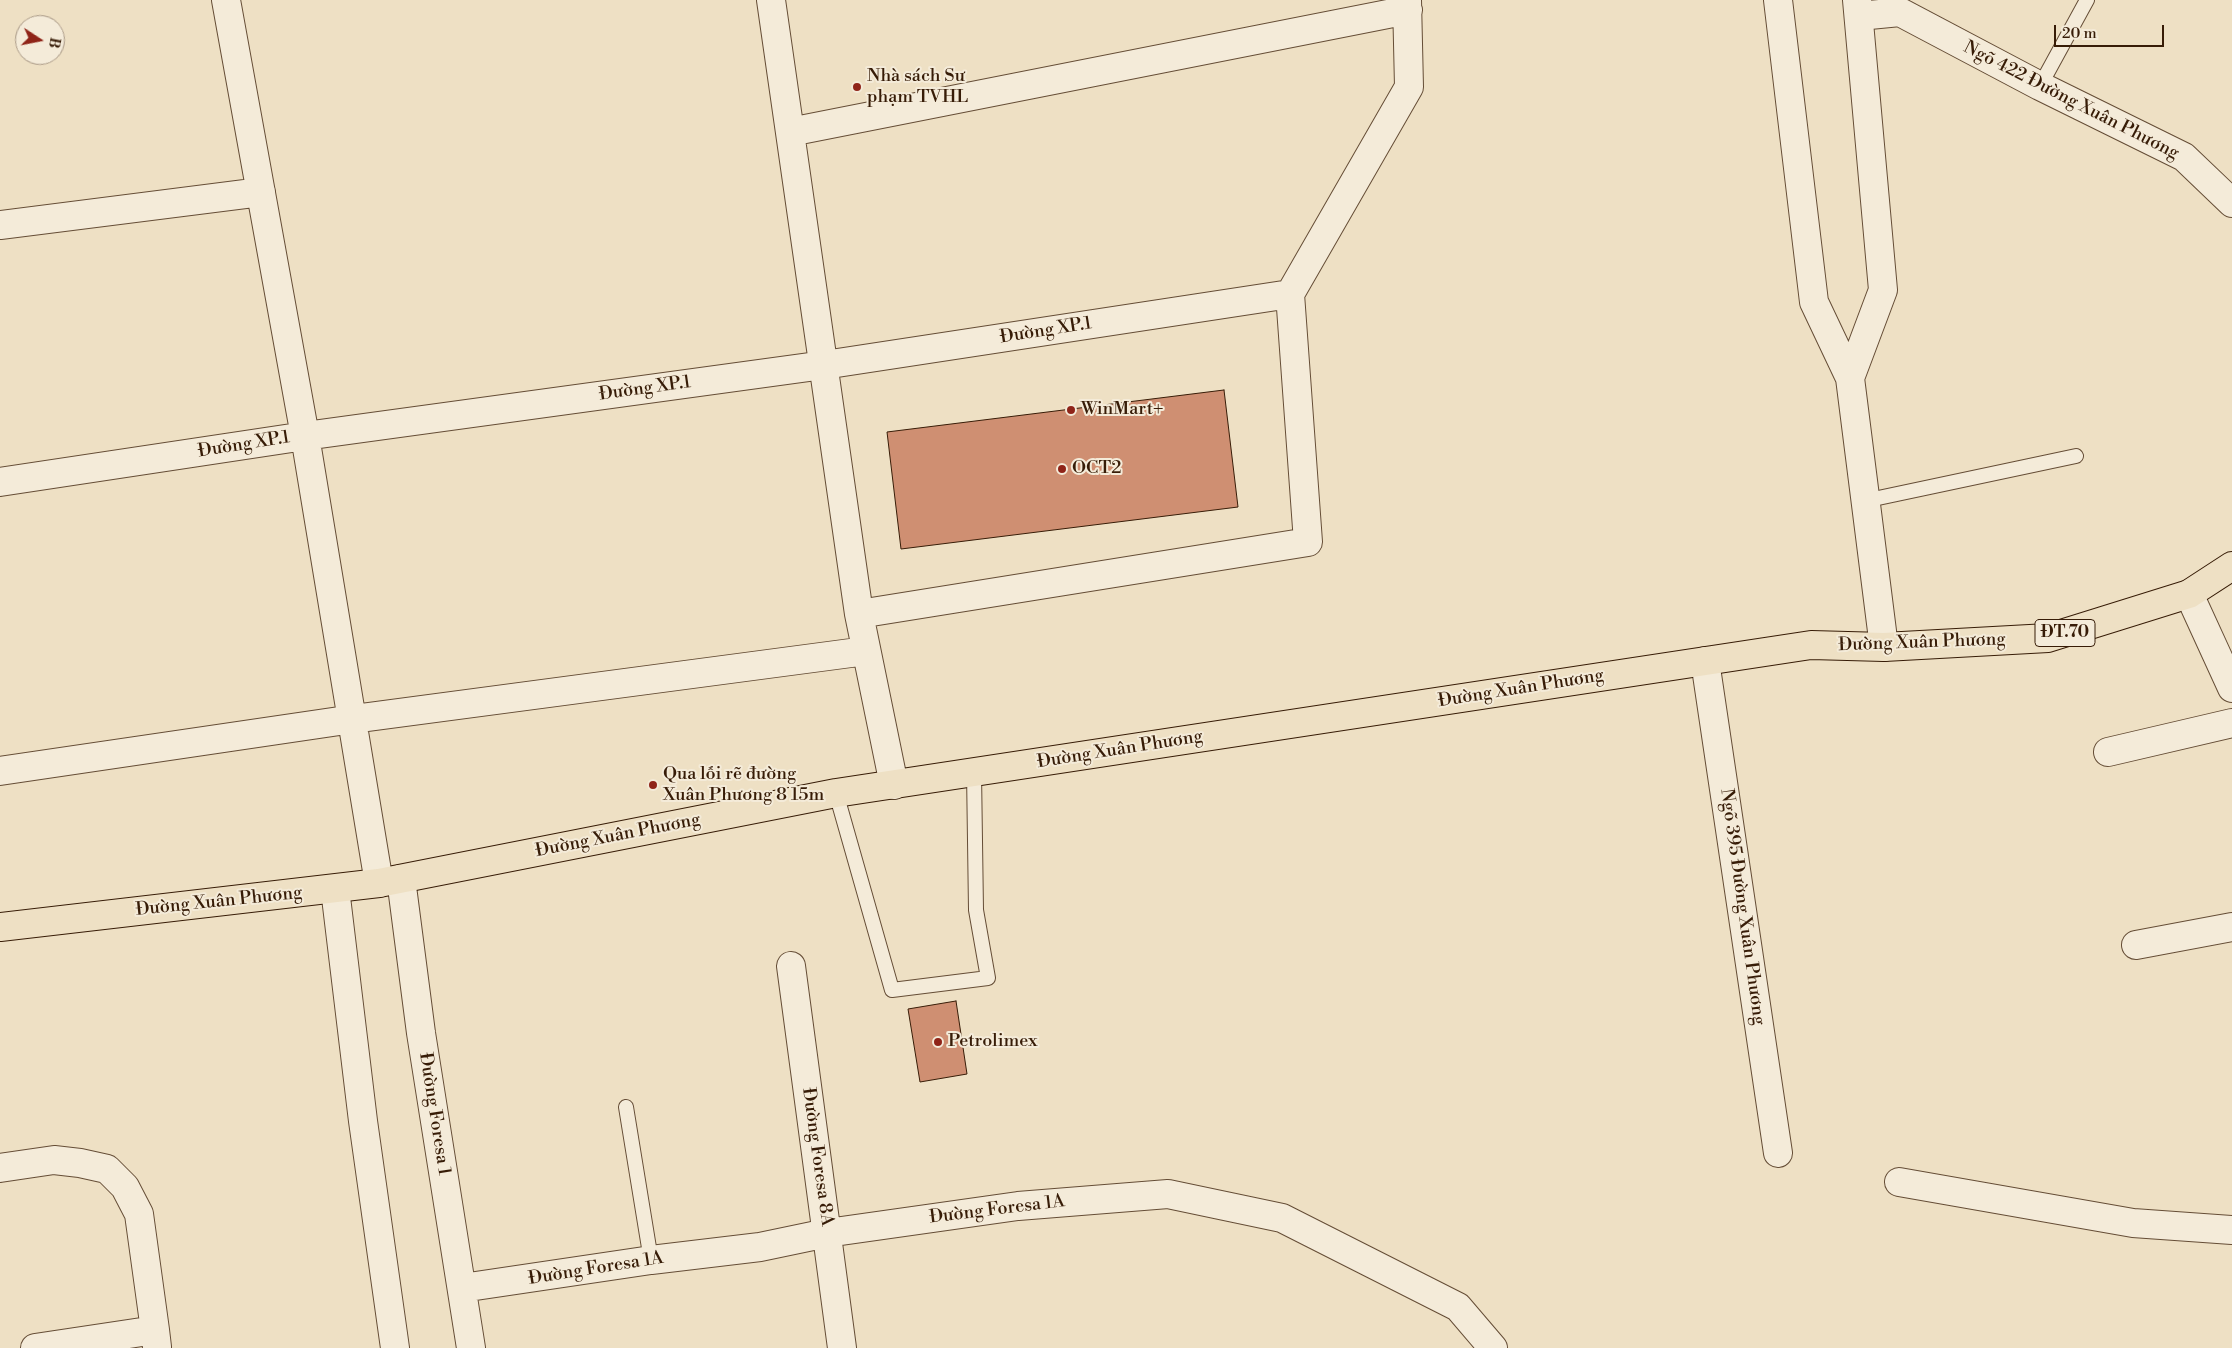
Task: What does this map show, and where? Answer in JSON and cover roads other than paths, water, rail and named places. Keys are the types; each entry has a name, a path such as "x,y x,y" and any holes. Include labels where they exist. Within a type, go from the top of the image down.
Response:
{"main road":[{"name":"Đường Xuân Phương","path":"0,927 335,889 390,881 836,793 1811,645 1884,647 2048,638 2189,594 2232,566"}],"street":[{"name":"Đường Foresa 1","path":"226,0 305,436 353,718 390,881 421,1034 471,1348"},
{"path":"771,0 859,614 894,785"},
{"path":"1778,0 1814,302 1850,378 1864,501 1884,647"},
{"path":"790,132 1408,5 1409,87 1290,294 1308,542 859,614"},
{"path":"1850,378 1883,290 1858,8"},
{"name":"Ngõ 422 Đường Xuân Phương","path":"1858,8 1900,12 2040,86 2184,157 2232,203"},
{"path":"0,225 261,192"},
{"name":"Đường XP.1","path":"0,482 305,436 824,365 1290,294"},
{"path":"2189,594 2232,688"},
{"path":"0,771 353,718 866,651"},
{"name":"Ngõ 395 Đường Xuân Phương","path":"1705,661 1778,1153"},
{"path":"2108,752 2232,723"},
{"path":"335,889 363,1121 395,1348"},
{"path":"2136,945 2232,927"},
{"name":"Đường Foresa 8A","path":"791,966 842,1348"},
{"path":"0,1168 54,1160 107,1169 125,1187 139,1214 156,1339 35,1348"},
{"path":"1899,1182 2133,1222 2232,1230"},
{"name":"Đường Foresa 1A","path":"462,1288 651,1260 760,1247 827,1234 1018,1206 1168,1194 1282,1218 1458,1307 1493,1348"}],"lane":[{"path":"2040,86 2087,0"},
{"path":"1864,501 2076,456"},
{"path":"836,793 892,990 988,978 976,910 974,772"},
{"path":"626,1107 651,1260"}],"place":[{"name":"Nhà sách Sư phạm TVHL","path":"857,87"},
{"name":"WinMart+","path":"1071,410"},
{"name":"OCT2","path":"1062,469"},
{"name":"Qua lối rẽ đường Xuân Phương 8 15m","path":"653,785"},
{"name":"Petrolimex","path":"938,1042"}]}
